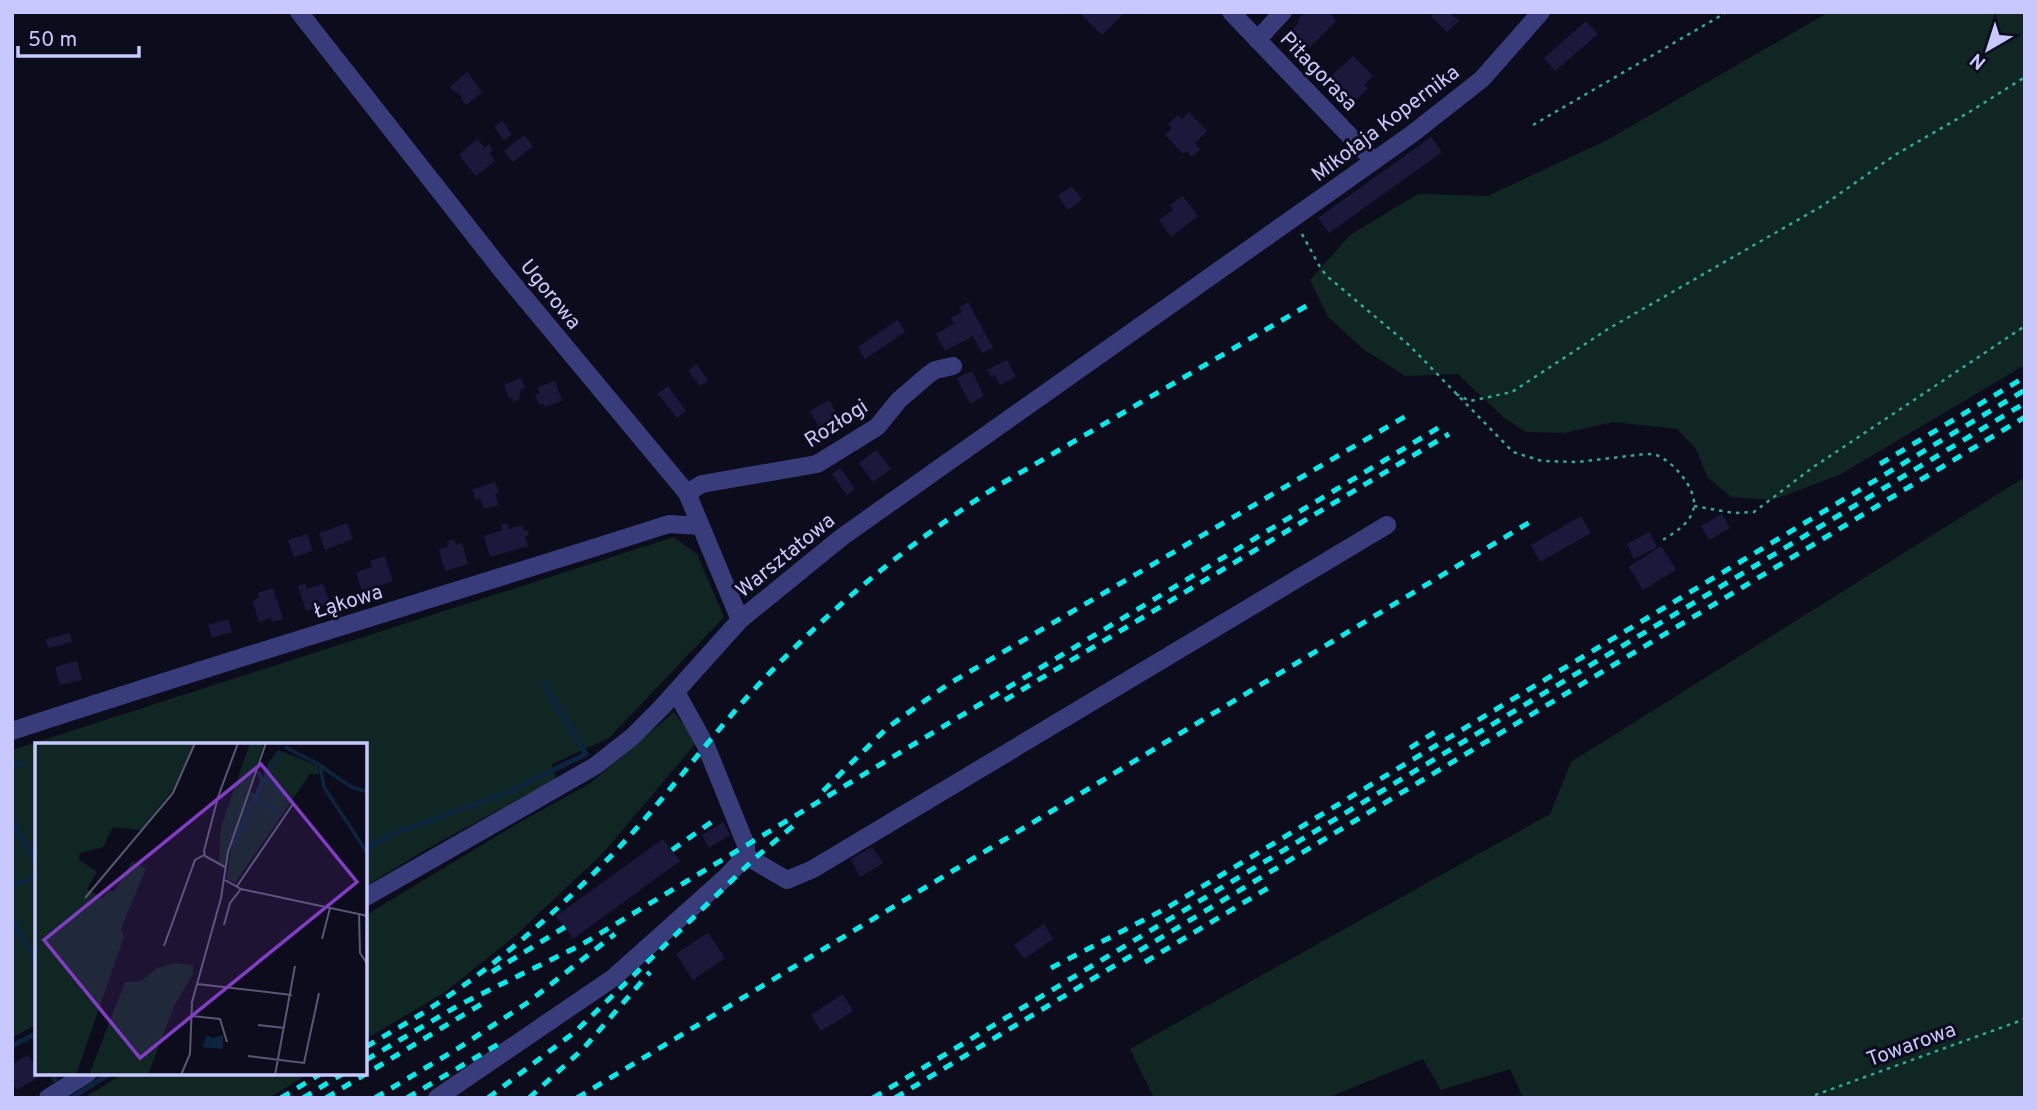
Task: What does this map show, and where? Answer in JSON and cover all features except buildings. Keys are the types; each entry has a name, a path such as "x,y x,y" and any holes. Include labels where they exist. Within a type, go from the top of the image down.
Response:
{"street":[{"name":"Ugorowa","path":"299,12 504,273 687,493 740,620"},
{"name":"Pitagorasa","path":"1231,12 1374,161"},
{"path":"1257,40 1283,12"},
{"name":"Mikołaja Kopernika","path":"1242,255 1374,161 1482,79 1541,12"},
{"name":"Warsztatowa","path":"368,896 595,766 632,737 740,620 842,537 1242,255"},
{"name":"Rozłogi","path":"687,493 702,484 817,464 877,427 899,400 928,375 935,370 953,366"},
{"name":"Łąkowa","path":"12,731 178,676 669,524 699,526"},
{"path":"746,856 787,880 813,869 1387,525"},
{"path":"437,1098 613,978 746,856 746,845 706,746 676,692"},
{"path":"48,1098 85,1075"}],"path":[{"path":"1533,125 1727,12"},
{"path":"1456,394 1470,401 1512,393 1608,329 1822,206 1895,155 2025,77"},
{"path":"1294,218 1328,277 1410,346 1513,452 1542,461 1578,462 1645,454 1656,455 1674,466 1692,492 1694,506 1689,519 1661,541"},
{"path":"1694,506 1734,513 1754,512 1812,468 2025,326"},
{"name":"Towarowa","path":"1807,1098 2025,1019"}],"green space":[{"path":"1829,12 2025,12 2025,365 1839,475 1773,500 1731,497 1708,478 1696,449 1677,429 1613,422 1564,433 1526,432 1503,417 1458,374 1405,376 1363,349 1328,317 1310,280 1350,235 1418,194 1488,196 1607,140"},
{"path":"2025,477 2025,1098 1523,1098 1510,1069 1441,1090 1423,1059 1327,1098 1154,1098 1130,1049 1550,814 1571,762"},
{"path":"674,537 697,554 724,617 609,738 552,764 556,779 425,850 368,885 368,743 35,743 35,1025 12,1038 12,750"},
{"path":"674,712 697,742 604,852 515,936 445,992 368,1038 368,914 520,822 589,784"},
{"path":"121,1075 307,1075 269,1098 84,1098"}],"waterway":[{"path":"368,847 393,834 509,792 586,754 544,684"},
{"path":"12,766 22,763"},
{"path":"12,820 35,862"},
{"path":"12,886 35,877"},
{"path":"12,918 35,959"},
{"path":"12,1046 35,1034"},
{"path":"53,1075 55,1080"},
{"path":"71,1098 108,1075"}],"railway":[{"path":"368,1046 461,987 548,917 627,839 732,714 778,664 869,580 933,530 1001,484 1308,305"},
{"path":"1880,464 2025,377"},
{"path":"1051,968 1165,909 2025,390"},
{"path":"873,1098 2025,403"},
{"path":"823,791 887,728 947,685 1406,416"},
{"path":"895,1098 2025,417"},
{"path":"368,1059 459,1005 581,945 1443,425"},
{"path":"1005,700 1449,434"},
{"path":"577,1098 1535,519"},
{"path":"1410,748 1435,732"},
{"path":"672,850 717,818"},
{"path":"488,1098 576,1031 754,859 793,826"},
{"path":"1145,962 1268,888"},
{"path":"492,972 565,927"},
{"path":"375,1098 527,1003 615,934"},
{"path":"529,1098 583,1049 650,972"},
{"path":"368,1073 488,1000"},
{"path":"407,1098 502,1042"},
{"path":"281,1098 319,1075"},
{"path":"303,1098 341,1075"},
{"path":"326,1098 364,1075"}]}
